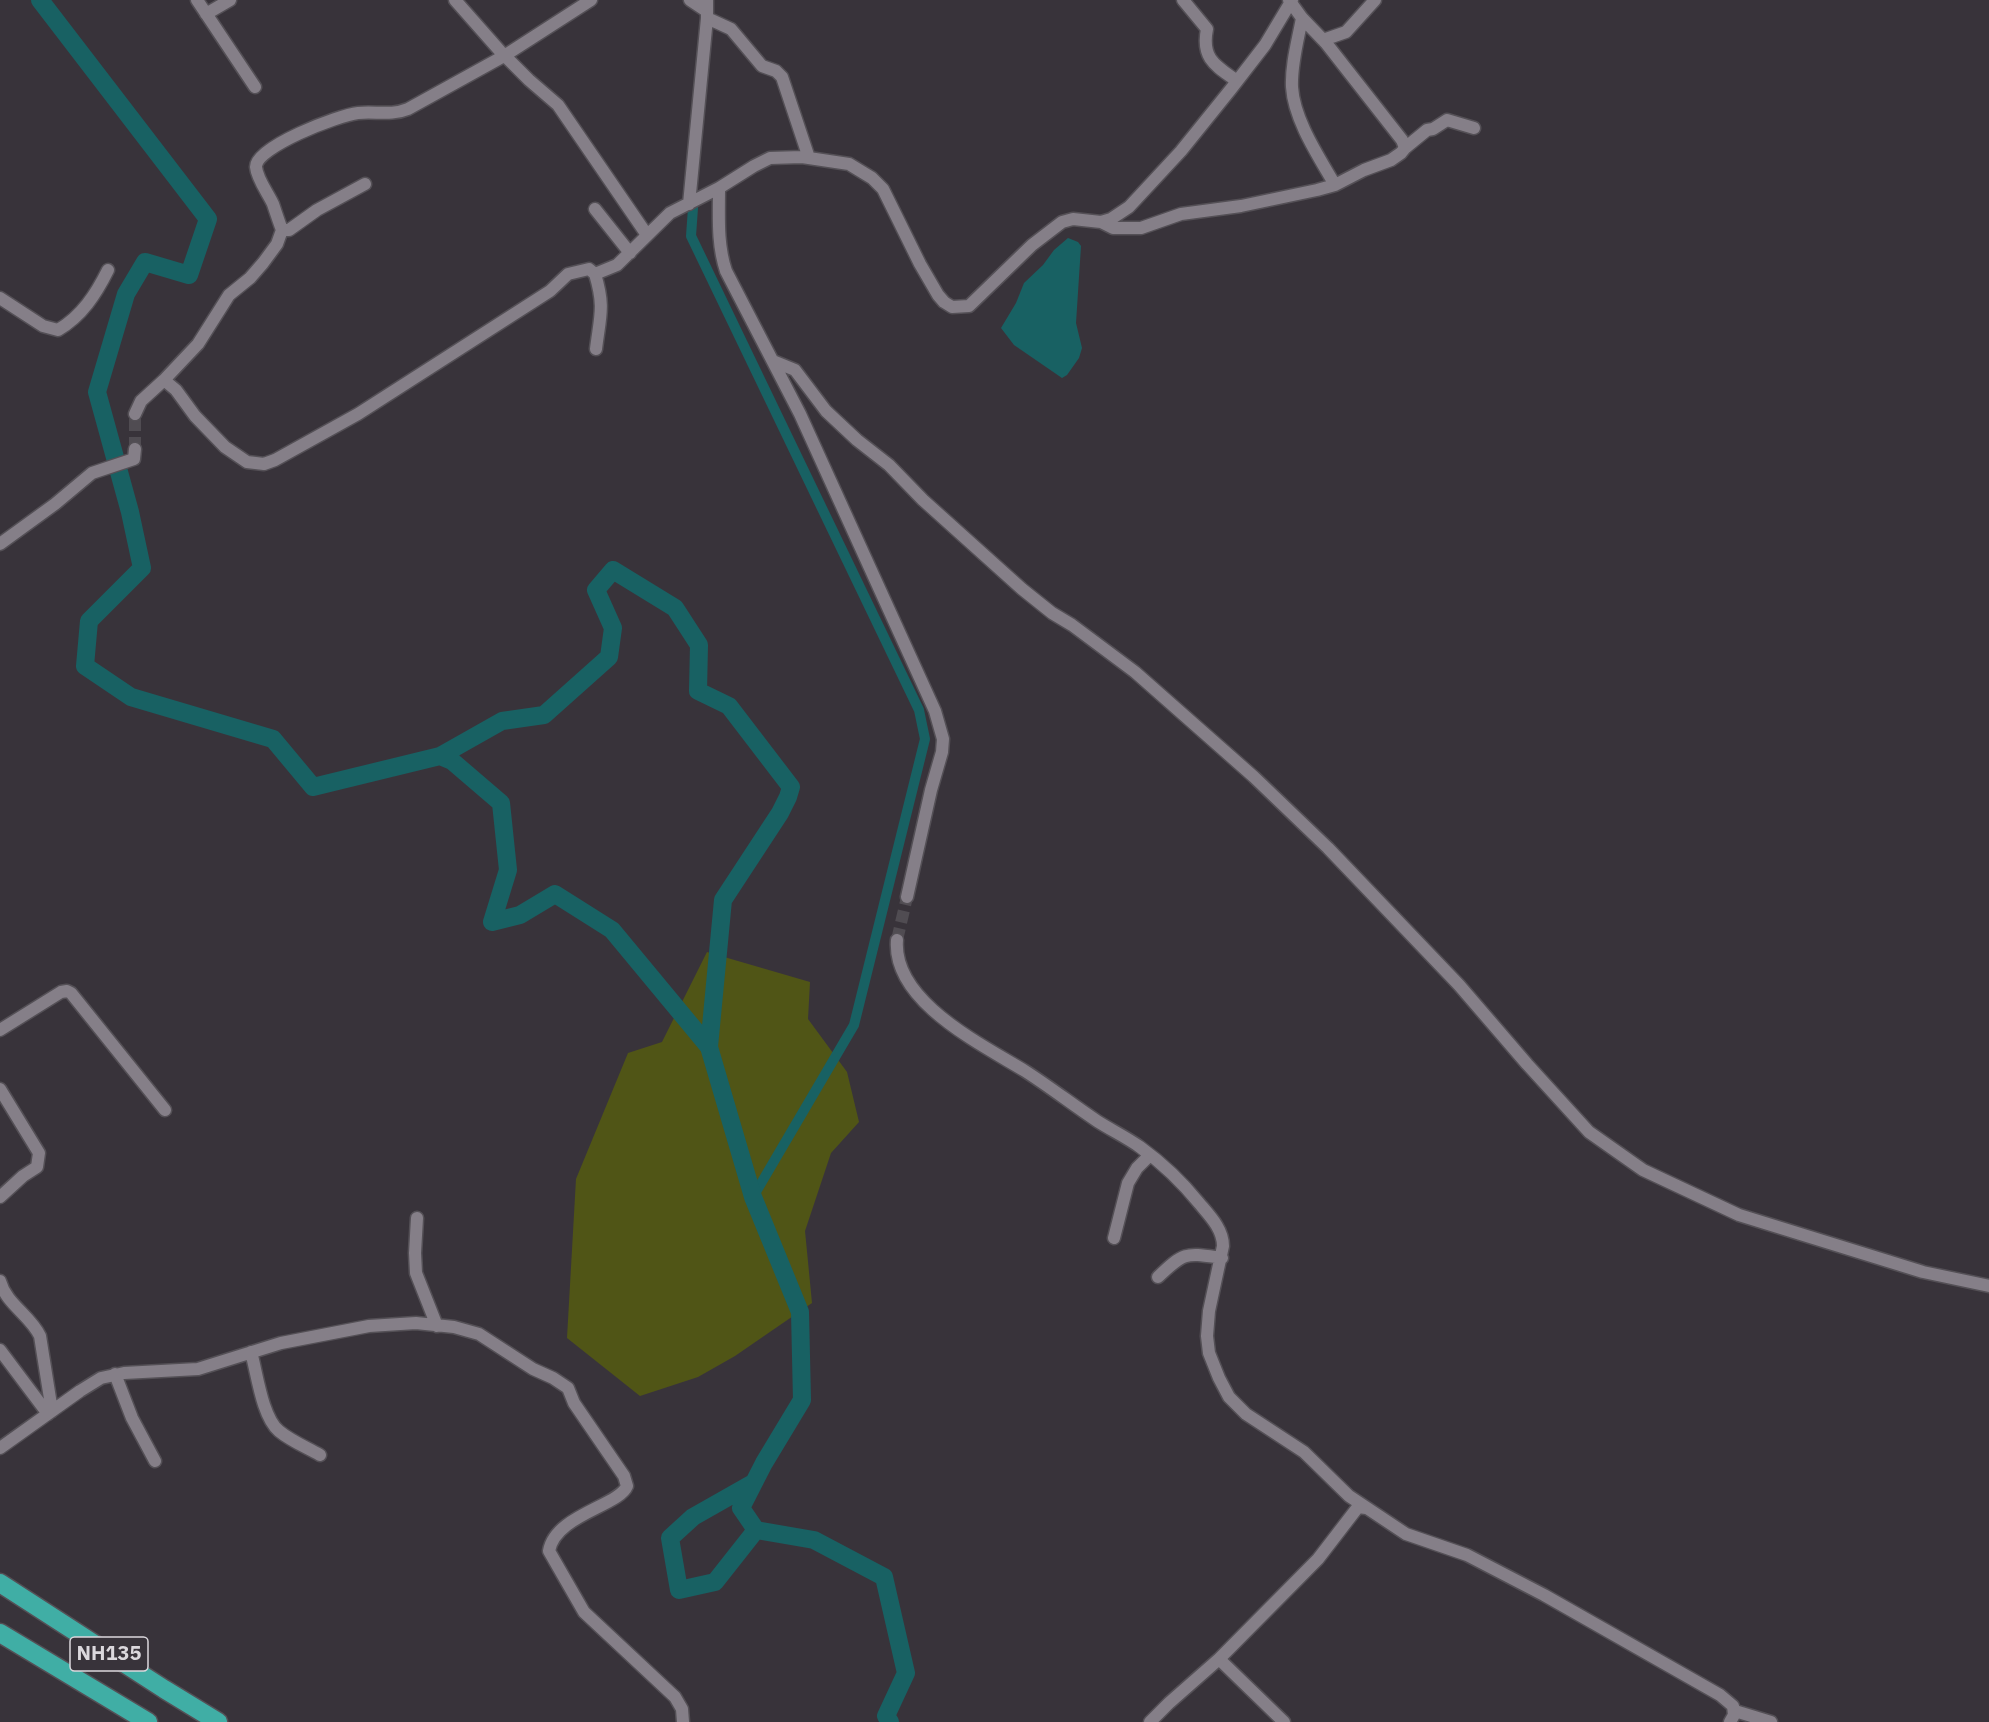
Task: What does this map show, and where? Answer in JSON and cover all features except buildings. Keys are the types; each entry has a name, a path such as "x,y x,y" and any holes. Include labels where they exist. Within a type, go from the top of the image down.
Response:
{"highway":[{"name":"NH135","path":"0,1583 218,1722"},
{"name":"NH135","path":"0,1633 148,1722"}],"street":[{"path":"197,0 255,87"},
{"path":"206,14 230,0"},
{"path":"455,0 504,56 558,105 647,235"},
{"path":"135,414 141,401 198,344 229,295 250,278 277,244 282,230 256,168 256,162 264,154 298,132 348,115 398,113 504,56 591,0"},
{"path":"690,0 737,34 762,66 776,71 782,77 809,158"},
{"path":"1183,0 1207,29 1204,46 1208,57 1217,67 1237,81"},
{"path":"1323,40 1346,32 1375,0"},
{"path":"1101,222 1111,219 1129,207 1181,151 1265,45 1291,1 1302,18 1323,40 1402,140 1405,148"},
{"path":"693,202 710,14"},
{"path":"1302,18 1292,69 1292,89 1306,133 1335,185"},
{"path":"595,274 617,265 670,213 716,190 754,166 770,158 786,156 809,158 849,164 873,178 883,189 938,295 952,307 962,308 969,306 1032,246 1062,222 1082,219 1101,222 1113,228 1142,228 1181,214 1241,206 1335,185 1364,170 1391,160 1427,130 1448,120 1474,128"},
{"path":"282,230 290,230 317,210 364,184"},
{"path":"716,190 719,240 726,271 800,414 935,711 943,739 942,752 928,802 907,897"},
{"path":"594,209 630,253"},
{"path":"164,380 176,390 195,416 225,447 247,462 264,464 358,414 550,291 568,274 589,269 595,274 601,293 602,310 596,349"},
{"path":"0,298 43,326 58,330 84,309 108,270"},
{"path":"773,361 795,370 826,411 857,440 889,465 923,500 1023,589 1052,613 1072,625 1135,672 1254,777 1328,848 1459,985 1589,1132 1643,1170 1739,1215 1923,1272 1989,1286"},
{"path":"0,544 56,504 87,476 100,469 135,458 135,448"},
{"path":"897,940 896,952 902,972 945,1021 1163,1164 1214,1221 1223,1238 1222,1258 1209,1311 1207,1336 1209,1353 1229,1397 1246,1414 1304,1452 1349,1496 1406,1534 1467,1555 1544,1595 1720,1695 1730,1702 1732,1716 1771,1722"},
{"path":"0,1030 67,990 165,1110"},
{"path":"0,1089 39,1153 37,1167 15,1182 0,1197"},
{"path":"1114,1238 1128,1183 1137,1168 1150,1155"},
{"path":"417,1218 416,1273 437,1326"},
{"path":"1158,1277 1176,1259 1185,1255 1222,1258"},
{"path":"0,1281 5,1293 40,1336 50,1412"},
{"path":"0,1448 93,1382 115,1374 198,1369 281,1343 369,1326 416,1323 468,1330 479,1334 533,1370 553,1378 568,1388 574,1403 624,1476 627,1486 623,1493 581,1515 551,1539 549,1551 584,1612 675,1697 682,1709 683,1722"},
{"path":"0,1350 50,1412"},
{"path":"251,1352 272,1424 279,1431 320,1455"},
{"path":"115,1374 132,1418 155,1461"},
{"path":"1150,1722 1169,1702 1219,1659 1318,1559 1358,1507 1366,1508"},
{"path":"1219,1659 1284,1722"}],"green space":[{"path":"707,952 810,982 808,1019 847,1072 859,1122 831,1153 805,1231 812,1303 735,1356 698,1377 640,1396 567,1338 576,1179 628,1053 662,1042"}],"water":[{"path":"1068,238 1078,242 1081,246 1076,323 1082,348 1079,358 1067,375 1062,378 1014,345 1001,328 1016,303 1024,283"}],"waterway":[{"path":"40,0 208,219 189,275 145,262 126,294 97,392 130,512 142,568 89,621 85,666 131,697 273,739 313,787 440,756 452,761 501,803 508,870 492,922 520,915 555,894 612,930 709,1047 753,1197 800,1312 802,1400 764,1463 741,1508 756,1530 814,1540 884,1577 906,1673 886,1716 890,1722"},
{"path":"694,194 691,236 919,710 925,739 854,1025 753,1197"},
{"path":"440,756 502,721 544,715 609,657 613,628 596,590 613,570 675,608 699,645 698,691 729,706 791,787 780,813 723,900 709,1047"},
{"path":"753,1483 693,1517 670,1538 679,1590 715,1582 756,1530"}],"tunnel":[{"path":"135,414 135,449"},
{"path":"897,940 907,897"}]}
